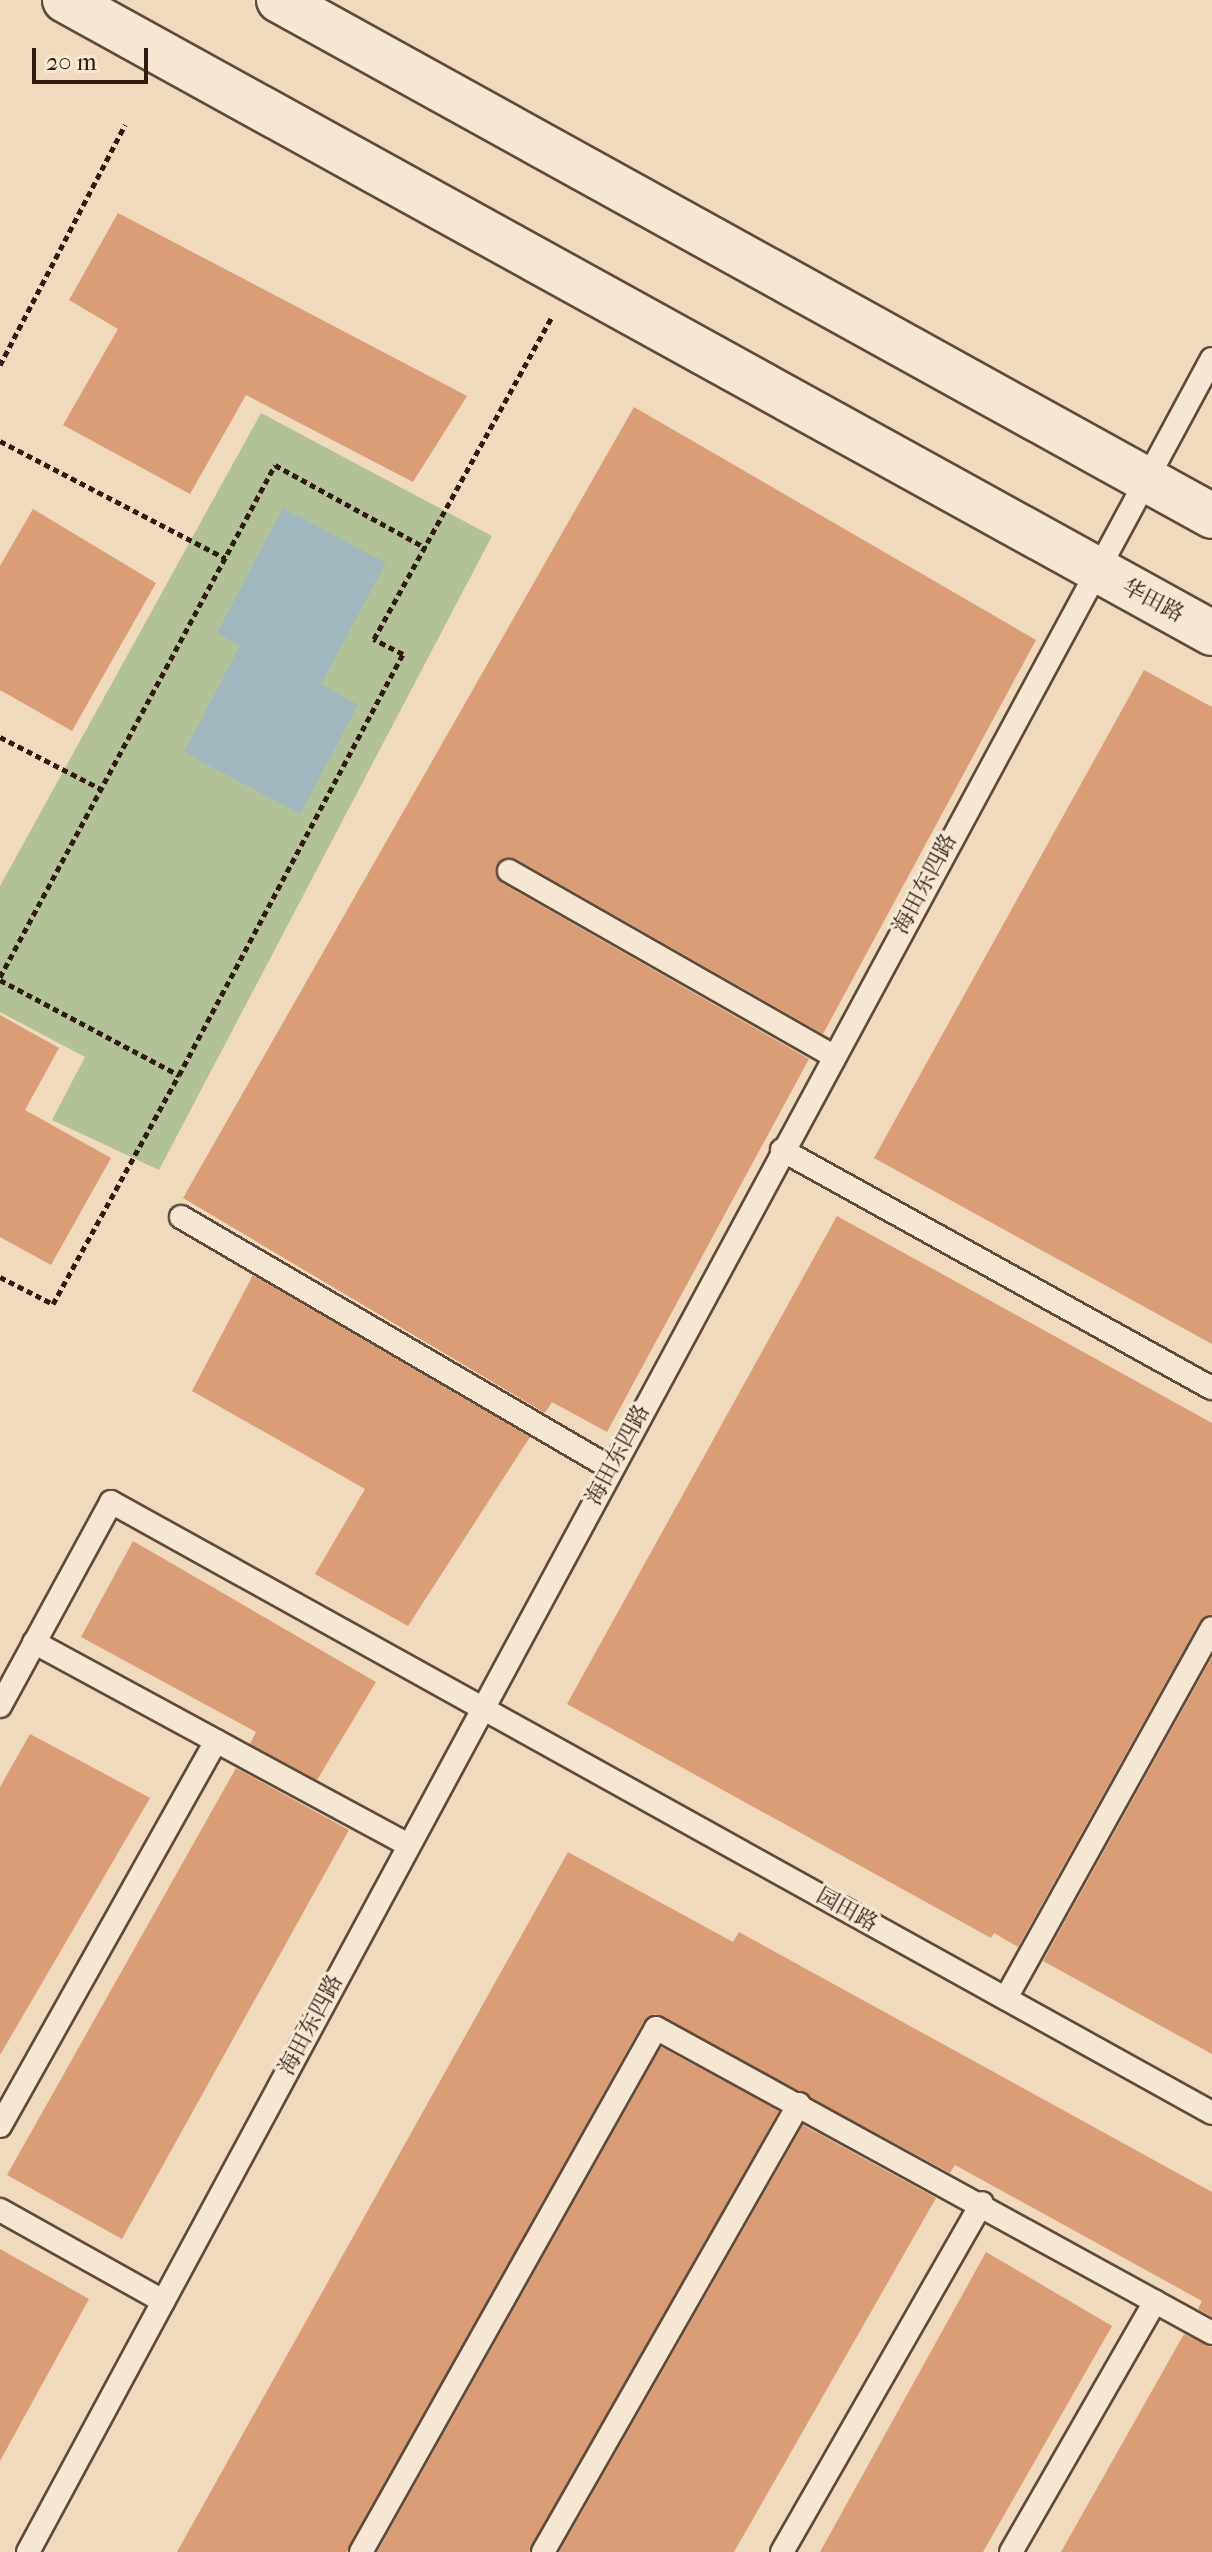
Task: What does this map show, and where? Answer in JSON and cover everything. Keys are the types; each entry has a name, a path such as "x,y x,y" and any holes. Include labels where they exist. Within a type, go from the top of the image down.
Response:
{"main road":[{"name":"华田路","path":"65,0 1212,633"},
{"path":"279,0 1212,516"}],"lane":[{"name":"海田东四路","path":"28,2552 1144,479 1212,359"},
{"path":"509,871 833,1056"},
{"path":"782,1150 1212,1388"},
{"path":"181,1217 611,1468"},
{"name":"园田路","path":"34,1642 111,1502 1212,2113"},
{"path":"1006,1998 1212,1628"},
{"path":"0,1706 34,1642 408,1845"},
{"path":"0,2126 216,1741"},
{"path":"361,2552 656,2028 982,2203 1212,2333"},
{"path":"543,2552 799,2104"},
{"path":"782,2552 982,2203"},
{"path":"0,2210 163,2301"},
{"path":"1011,2552 1155,2302"}],"path":[{"path":"0,365 125,125"},
{"path":"0,1277 53,1304 403,654 374,639 572,280"},
{"path":"0,441 225,558"},
{"path":"179,1075 0,978 275,465 426,548"},
{"path":"0,737 101,789"}],"green space":[{"path":"261,413 492,536 159,1170 52,1120 85,1057 0,1012 0,886"}],"water":[{"path":"283,508 386,563 321,684 358,705 300,814 184,752 240,646 217,633"}],"building":[{"path":"118,213 467,396 413,482 246,395 190,494 63,425 118,329 69,300"},
{"path":"634,407 1036,640 823,1034 516,859 497,865 502,883 809,1059 607,1432 552,1402 545,1413 183,1198"},
{"path":"33,509 156,583 72,731 0,690 0,566"},
{"path":"1144,670 1212,707 1212,1344 874,1158"},
{"path":"0,1015 59,1048 25,1110 111,1158 51,1265 0,1237"},
{"path":"837,1216 1212,1423 1212,1614 1200,1621 1018,1947 994,1933 991,1938 567,1704"},
{"path":"253,1275 530,1437 408,1626 315,1574 365,1489 192,1391"},
{"path":"133,1541 376,1682 317,1780 250,1744 256,1732 81,1637"},
{"path":"1212,1657 1212,2054 1043,1961"},
{"path":"30,1734 150,1798 0,2055 0,1787"},
{"path":"236,1768 349,1830 122,2239 7,2175"},
{"path":"568,1852 733,1942 739,1932 1212,2192 1212,2317 1198,2309 1202,2301 955,2165 950,2173 655,2014 644,2021 347,2552 177,2552"},
{"path":"661,2047 779,2111 529,2552 377,2552"},
{"path":"803,2125 936,2198 734,2552 559,2552"},
{"path":"0,2249 89,2299 0,2461"},
{"path":"986,2252 1112,2326 983,2552 820,2552"},
{"path":"1184,2334 1212,2347 1212,2552 1061,2552"}]}
